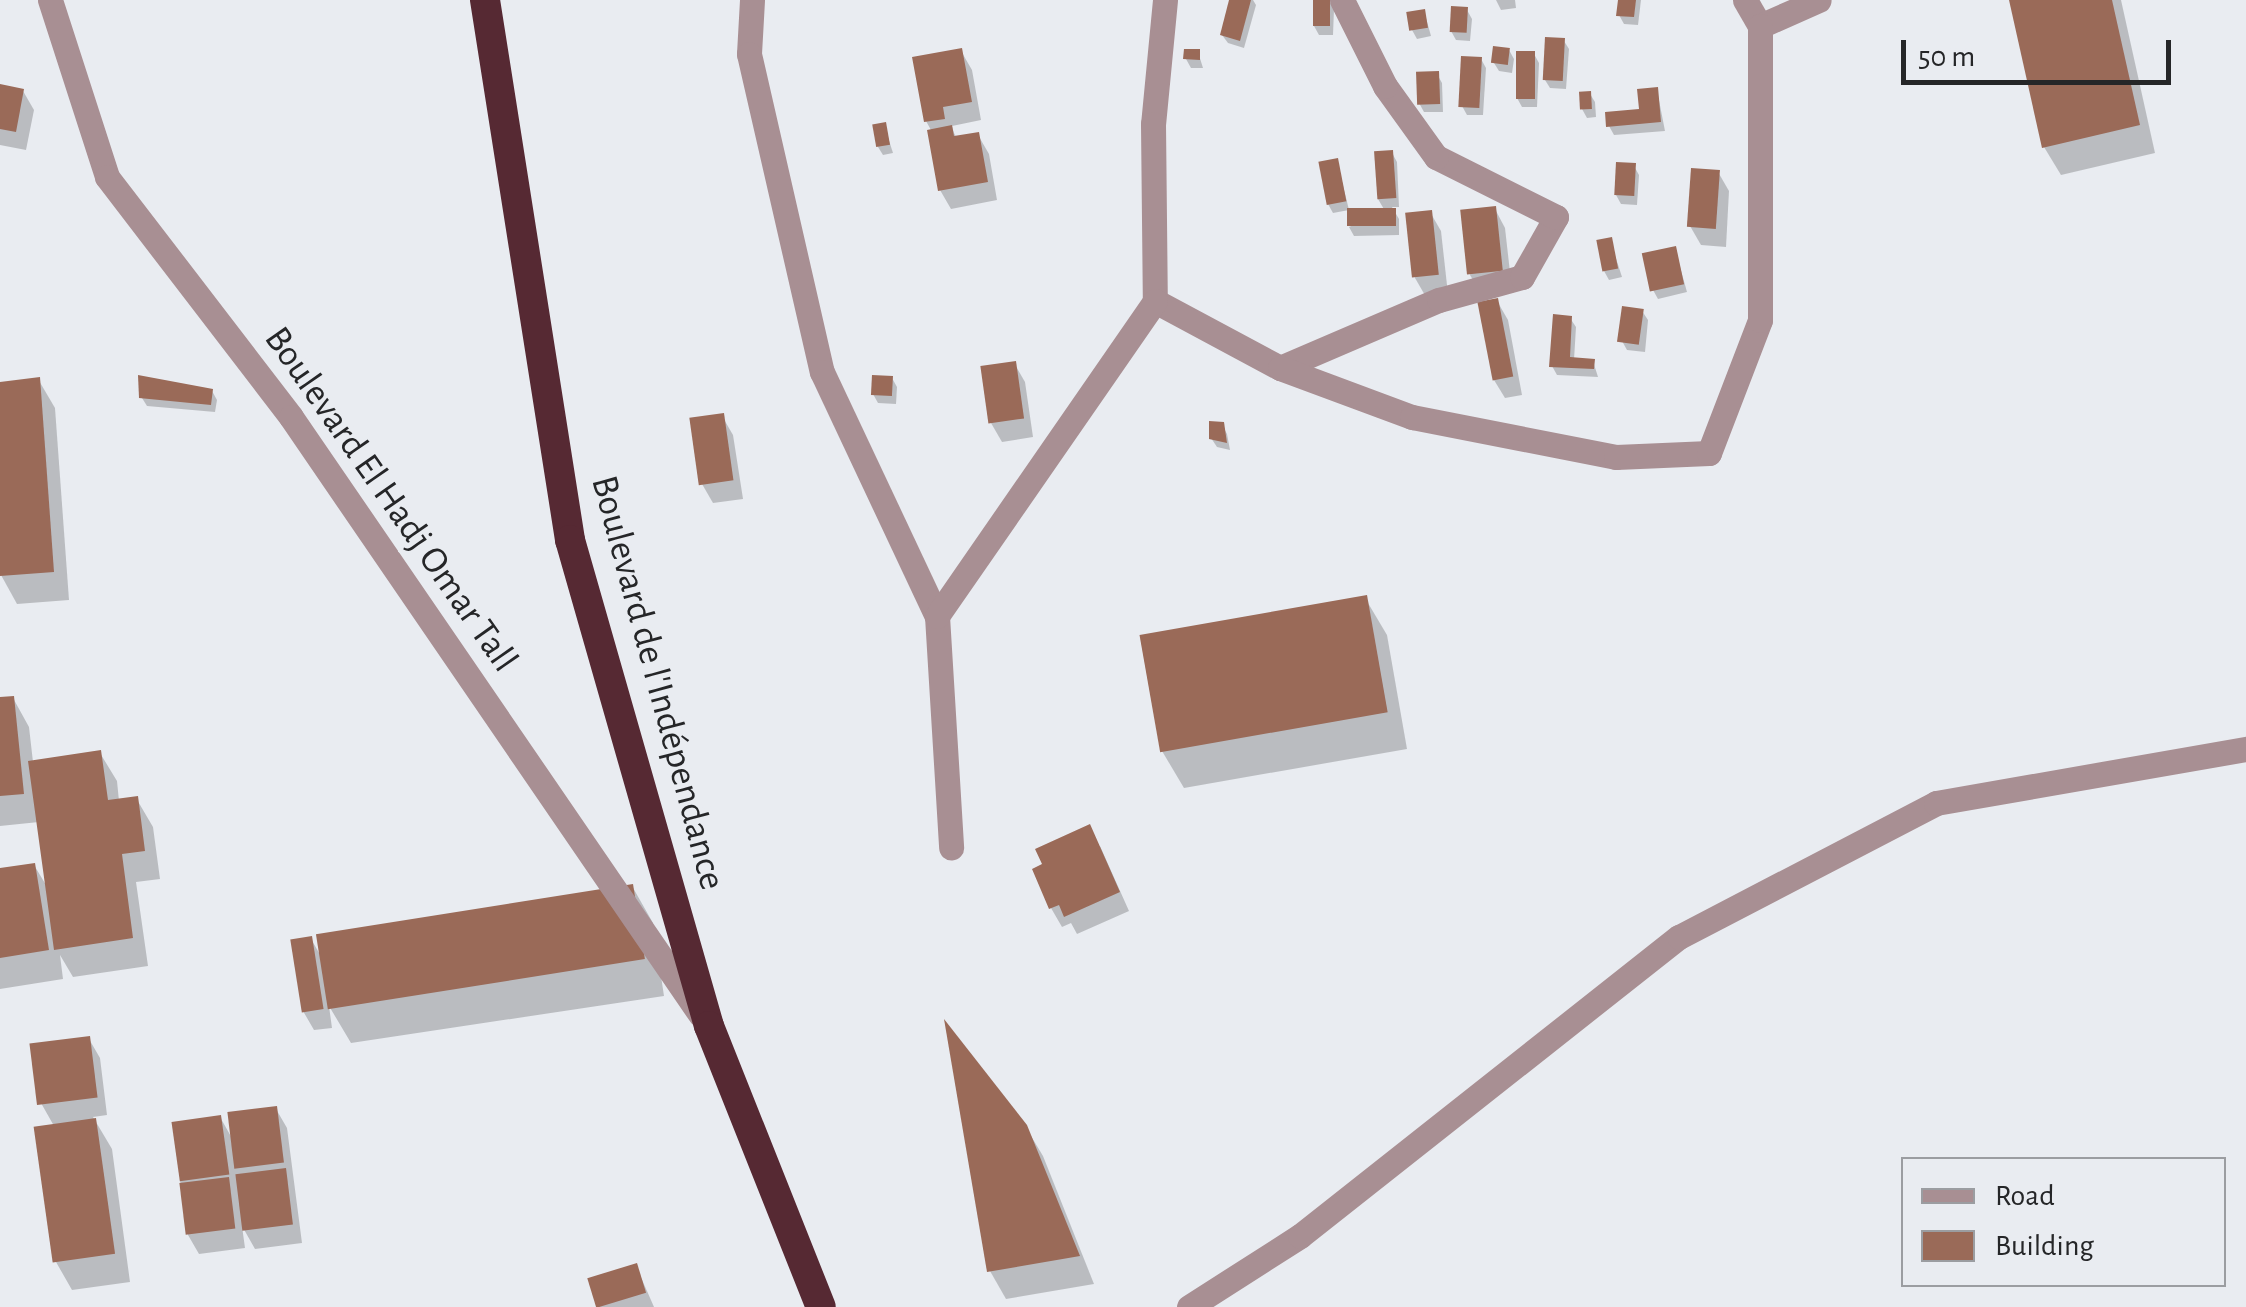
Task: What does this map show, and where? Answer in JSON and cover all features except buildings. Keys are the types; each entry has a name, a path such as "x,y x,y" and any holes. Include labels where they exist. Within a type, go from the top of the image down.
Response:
{"highway":[{"name":"Boulevard de l'Indépendance","path":"485,0 570,540 708,1026 821,1307"}],"street":[{"name":"Boulevard El Hadj Omar Tall","path":"50,0 107,177 291,417 708,1026"},
{"path":"752,0 749,54 822,372 937,616 951,848"},
{"path":"937,616 1155,301 1153,124 1164,0"},
{"path":"1280,368 1439,300 1522,277 1556,217 1436,157 1384,86 1342,0"},
{"path":"1155,301 1280,368 1412,418 1616,457 1709,453 1760,320 1760,26 1744,0"},
{"path":"1760,26 1819,0"},
{"path":"1189,1307 1300,1236 1696,928 1936,803 2246,749"}]}
